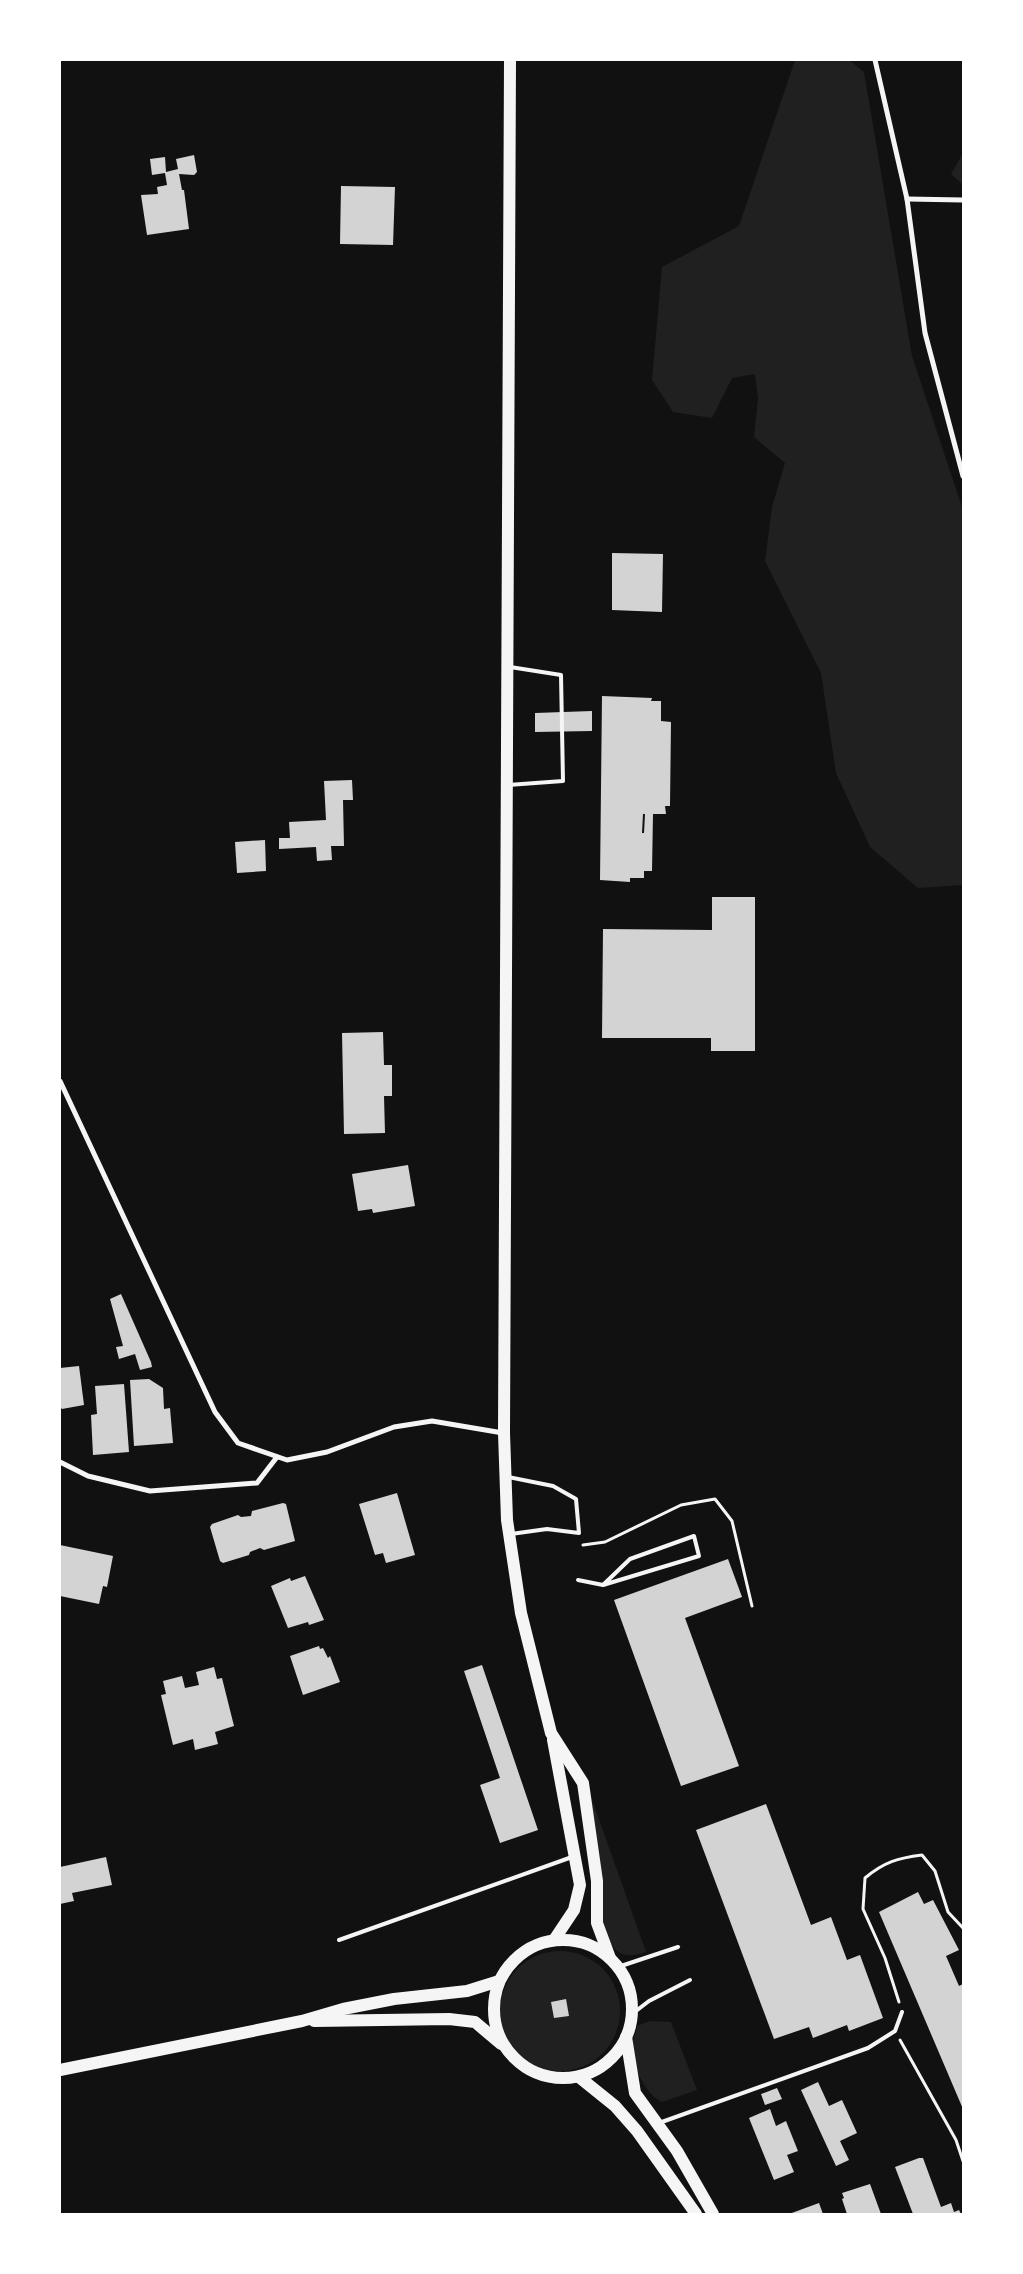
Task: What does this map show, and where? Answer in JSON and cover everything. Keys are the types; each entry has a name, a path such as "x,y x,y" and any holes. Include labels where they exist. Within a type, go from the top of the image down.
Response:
{"main road":[{"path":"510,60 505,1476 508,1535 521,1613 551,1733 567,1807 580,1885 574,1910 554,1940"},
{"path":"302,2021 449,2018 475,2022 504,2046 515,2060 537,2073 562,2079 579,2077 598,2069 615,2055 626,2037 632,2014 631,1997 627,1981 614,1962 597,1923 597,1881 583,1783 551,1733"},
{"path":"504,2046 495,2026 494,2003 499,1981 508,1966 521,1953 537,1944 554,1940 574,1940 594,1946 614,1962"},
{"path":"60,2070 302,2021 343,2009 394,1999 467,1991 499,1981"},
{"path":"626,2037 635,2093 677,2152 714,2214"},
{"path":"579,2077 615,2106 637,2131 696,2214"}],"street":[{"path":"875,60 908,199 925,333 963,476"},
{"path":"908,199 963,200"},
{"path":"60,1081 215,1412 238,1443 287,1460 326,1452 394,1427 432,1421 504,1433"},
{"path":"60,1462 88,1476 150,1491 257,1483 277,1457"}],"lane":[{"path":"506,785 563,782 561,675 507,666"},
{"path":"505,1476 552,1486 576,1500 579,1532 547,1529 508,1535"},
{"path":"578,1580 603,1584 698,1556 694,1536 630,1559 603,1584"},
{"path":"339,1940 574,1857"},
{"path":"614,1962 678,1947"},
{"path":"632,2014 649,2001 690,1980"},
{"path":"657,2123 868,2048 895,2031 902,2012"}],"path":[{"path":"902,2012 885,1958 863,1908 865,1878 880,1865 905,1857 922,1855 935,1871 948,1912 963,1928"},
{"path":"895,2031 956,2140 963,2161"}],"shaded area":[{"path":"795,60 849,60 864,72 912,356 963,510 963,885 918,888 870,847 836,773 821,673 765,561 772,507 785,463 754,437 758,399 755,374 732,378 712,418 673,412 652,380 662,267 739,226"},
{"path":"963,153 963,185 951,174"},
{"path":"590,1794 646,1952 627,1955 619,1952 609,1941 606,1933 601,1915"},
{"path":"560,1951 583,1955 603,1968 616,1988 620,2011 616,2034 603,2054 583,2067 560,2071 537,2067 517,2054 504,2034 500,2011 504,1988 517,1968 537,1955"},
{"path":"650,2021 671,2022 697,2090 662,2102 650,2092 640,2078 632,2053 632,2045 637,2026"}],"building":[{"path":"194,155 197,172 194,175 179,174 182,190 184,190 189,229 147,235 141,195 158,194 157,187 167,185 165,173 152,175 150,159 165,157 166,172 178,169 176,159"},
{"path":"341,186 395,187 393,245 340,244"},
{"path":"612,553 663,554 662,612 612,610"},
{"path":"602,696 652,698 651,701 661,701 661,721 671,722 670,806 665,806 666,814 653,814 652,871 644,871 644,878 630,878 630,882 600,880","holes":["643,814 645,814 644,833 642,833"]},
{"path":"592,711 592,731 535,732 535,713"},
{"path":"352,780 353,800 343,800 344,846 331,846 332,860 317,861 316,847 279,849 279,838 290,838 289,822 326,820 324,781"},
{"path":"265,840 266,871 237,873 235,842"},
{"path":"712,897 755,897 755,1051 711,1051 711,1038 602,1038 603,929 712,930"},
{"path":"383,1032 384,1065 392,1065 392,1096 384,1096 385,1133 344,1134 342,1033"},
{"path":"408,1165 415,1206 373,1213 372,1209 358,1211 352,1174"},
{"path":"121,1294 152,1367 140,1370 135,1354 119,1359 116,1347 123,1346 110,1299"},
{"path":"79,1366 84,1405 62,1409 60,1407 60,1368"},
{"path":"149,1379 163,1388 164,1409 170,1408 173,1443 134,1446 130,1380"},
{"path":"124,1384 129,1452 93,1455 91,1415 97,1414 95,1386"},
{"path":"397,1493 415,1555 386,1563 383,1553 375,1555 359,1504"},
{"path":"283,1503 286,1504 295,1541 264,1550 260,1548 250,1552 249,1555 223,1563 220,1561 210,1527 212,1524 238,1515 241,1517 251,1516 252,1511"},
{"path":"60,1545 113,1556 107,1587 103,1586 99,1604 60,1596"},
{"path":"728,1559 742,1597 685,1618 739,1766 681,1786 614,1600"},
{"path":"305,1576 324,1620 309,1625 308,1622 288,1628 271,1586 290,1578 291,1581"},
{"path":"319,1646 320,1649 323,1648 328,1658 330,1656 340,1682 303,1695 290,1656"},
{"path":"482,1665 538,1830 500,1843 480,1785 500,1778 464,1671"},
{"path":"214,1667 217,1679 222,1678 234,1726 215,1732 218,1744 195,1750 193,1739 173,1745 161,1695 166,1694 163,1681 182,1676 185,1688 199,1685 196,1672"},
{"path":"766,1804 811,1925 831,1917 847,1960 860,1955 883,2018 849,2031 847,2025 813,2038 809,2027 774,2039 696,1830"},
{"path":"106,1857 112,1885 72,1893 74,1901 60,1904 60,1867"},
{"path":"918,1892 924,1904 933,1900 959,1950 946,1956 959,1986 963,1984 963,2109 879,1912"},
{"path":"566,1999 569,2016 554,2018 551,2002"},
{"path":"818,2082 829,2106 842,2100 857,2133 840,2141 849,2160 836,2166 801,2090"},
{"path":"777,2088 782,2099 765,2105 761,2094"},
{"path":"770,2109 776,2126 786,2121 798,2151 787,2155 794,2172 774,2180 749,2118"},
{"path":"923,2158 941,2207 951,2203 954,2212 959,2210 961,2214 913,2214 895,2167"},
{"path":"870,2184 881,2214 847,2214 842,2193"},
{"path":"819,2203 823,2214 789,2214"}]}
